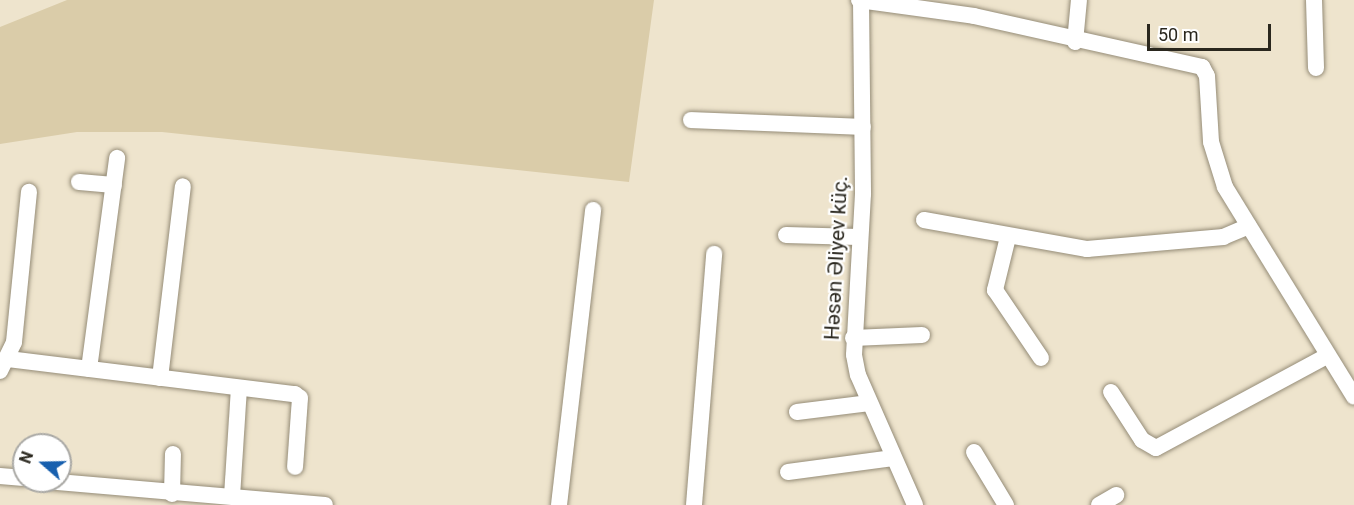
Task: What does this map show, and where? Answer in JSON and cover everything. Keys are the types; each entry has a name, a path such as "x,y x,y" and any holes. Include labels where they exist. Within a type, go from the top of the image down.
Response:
{"street":[{"path":"860,0 932,5 1075,42 1202,67 1217,167 1249,226 1354,397"},
{"name":"Həsən Əliyev küç.","path":"860,0 863,127 853,339 858,375 915,505"},
{"path":"1075,42 1079,0"},
{"path":"1314,0 1316,68"},
{"path":"691,120 863,127"},
{"path":"88,369 117,158"},
{"path":"80,182 114,185"},
{"path":"160,378 183,186"},
{"path":"29,192 4,365 88,369 300,398 295,467"},
{"path":"559,505 593,210"},
{"path":"924,220 1008,237 1087,249 1223,237 1249,226"},
{"path":"786,236 859,237"},
{"path":"1008,237 995,290 1041,358"},
{"path":"694,505 714,254"},
{"path":"853,339 922,335"},
{"path":"1110,392 1142,440 1156,448 1327,356"},
{"path":"232,496 239,389"},
{"path":"797,411 869,403"},
{"path":"974,452 1006,505"},
{"path":"172,494 173,454"},
{"path":"788,472 894,458"},
{"path":"72,487 117,498 172,494 201,501 232,496 325,505"},
{"path":"1099,505 1116,495"}],"shaded area":[{"path":"67,0 654,0 629,182 162,132 77,132 0,144 0,27"}]}
